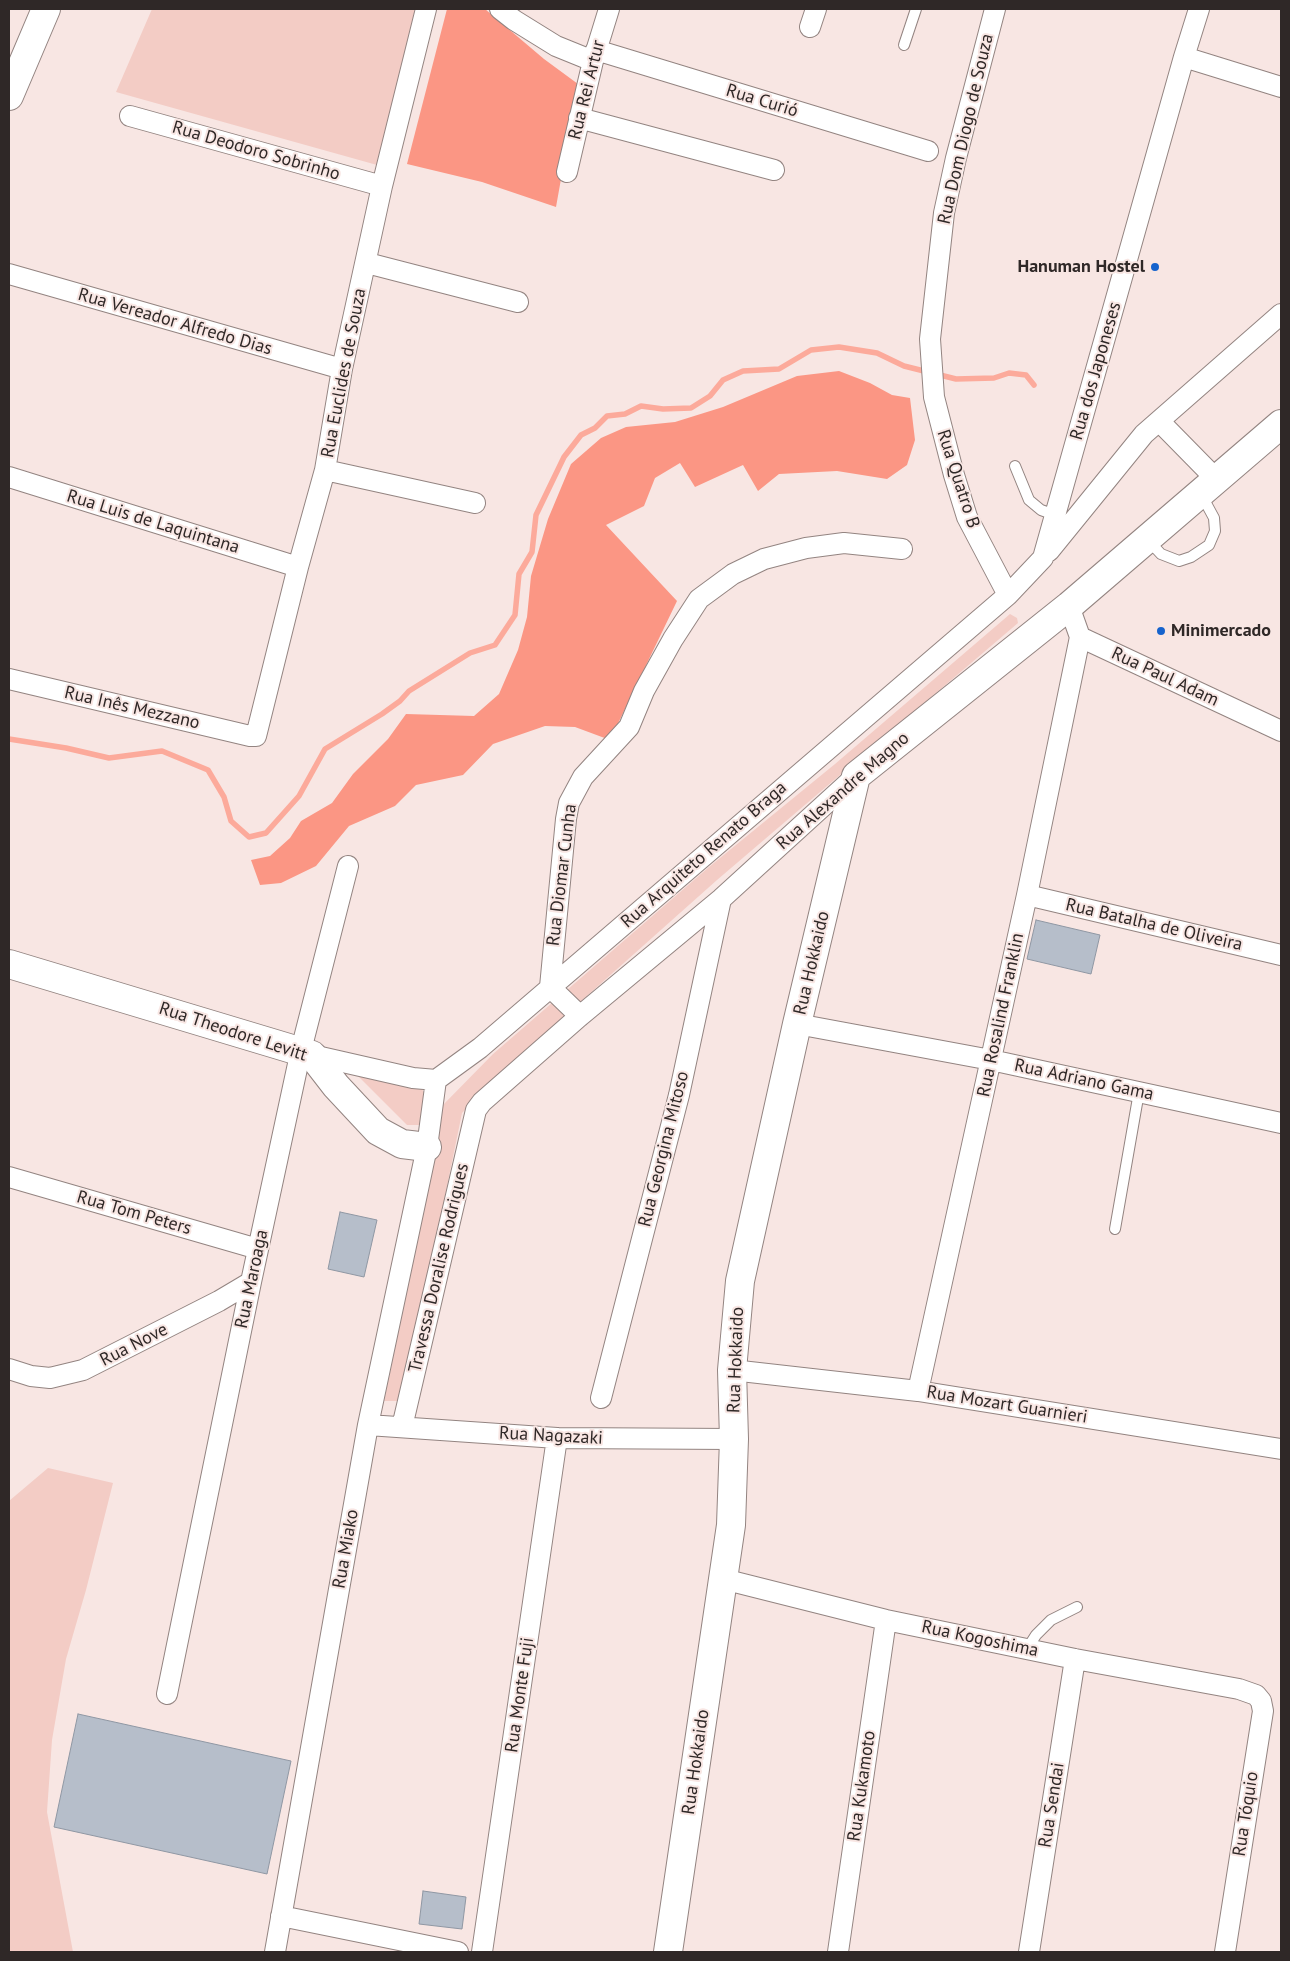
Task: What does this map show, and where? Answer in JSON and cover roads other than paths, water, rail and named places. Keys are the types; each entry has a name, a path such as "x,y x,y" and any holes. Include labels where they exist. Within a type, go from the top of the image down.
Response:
{"street":[{"path":"9,96 46,9"},
{"name":"Rua Euclides de Souza","path":"256,736 298,567 325,470 342,369 367,263 382,186 426,9"},
{"name":"Rua Curió","path":"500,9 556,46 928,151"},
{"name":"Rua Rei Artur","path":"567,172 579,118 609,9"},
{"name":"Rua Dom Diogo de Souza","path":"938,416 934,397 930,339 944,213 956,158 995,9"},
{"name":"Rua dos Japoneses","path":"1014,588 1043,558 1199,9"},
{"path":"1184,57 1281,87"},
{"name":"Rua Deodoro Sobrinho","path":"130,116 382,186"},
{"path":"579,118 774,170"},
{"path":"367,263 518,302"},
{"name":"Rua Vereador Alfredo Dias","path":"9,274 342,369"},
{"path":"1043,558 1144,434 1281,314"},
{"name":"Rua Quatro B","path":"938,416 967,517 1014,588"},
{"path":"1158,422 1209,487"},
{"name":"Rua Alexandre Magno","path":"476,1110 482,1102 580,1016 721,899 856,776 1069,606 1281,424"},
{"path":"325,470 475,502"},
{"name":"Rua Luis de Laquintana","path":"9,477 298,567"},
{"name":"Rua Diomar Cunha","path":"550,987 551,961 569,803 583,777 629,727 644,691 673,639 699,599 733,574 764,559 806,548 844,543 902,549"},
{"name":"Rua Arquiteto Renato Braga","path":"436,1080 480,1048 1014,588"},
{"path":"1069,606 1080,638"},
{"name":"Rua Paul Adam","path":"1080,638 1281,731"},
{"name":"Rua Rosalind Franklin","path":"918,1391 1027,895 1080,638"},
{"name":"Rua Inês Mezzano","path":"9,679 256,736"},
{"name":"Rua Hokkaido","path":"668,1952 731,1525 734,1439 732,1370 740,1281 797,1024 856,776"},
{"name":"Rua Maroaga","path":"167,1694 258,1249 306,1053 348,866"},
{"name":"Rua Batalha de Oliveira","path":"1027,895 1280,951"},
{"name":"Rua Georgina Mitoso","path":"600,1398 679,1095 721,899"},
{"name":"Rua Theodore Levitt","path":"9,964 306,1053 378,1131 402,1144 427,1147"},
{"path":"550,987 580,1016"},
{"name":"Rua Adriano Gama","path":"797,1024 991,1060 1281,1123"},
{"path":"306,1053 413,1078 436,1080 427,1147"},
{"name":"Travessa Doralise Rodrigues","path":"402,1427 476,1110"},
{"name":"Rua Miako","path":"275,1952 368,1424 427,1147"},
{"name":"Rua Tom Peters","path":"9,1178 258,1249"},
{"name":"Rua Nove","path":"9,1369 31,1376 50,1378 82,1370 219,1302 251,1282"},
{"name":"Rua Mozart Guarnieri","path":"732,1370 918,1391 1281,1449"},
{"name":"Rua Nagazaki","path":"368,1424 557,1438 734,1439"},
{"name":"Rua Monte Fuji","path":"482,1952 557,1438"},
{"name":"Rua Kogoshima","path":"723,1579 886,1620 1074,1659 1239,1689"},
{"name":"Rua Kukamoto","path":"838,1952 886,1620"},
{"name":"Rua Sendai","path":"1029,1952 1074,1659"},
{"name":"Rua Tóquio","path":"1225,1952 1263,1711 1261,1701 1256,1695 1239,1689"},
{"path":"281,1916 458,1952"}],"lane":[{"path":"904,45 916,9"},
{"path":"1015,466 1029,500 1041,510 1055,515"},
{"path":"1147,539 1161,554 1179,561 1191,558 1209,545 1215,531 1209,487"},
{"path":"1115,1229 1139,1092"},
{"path":"1027,1649 1036,1635 1051,1620 1077,1607"}],"waterway":[{"path":"9,739 66,748 109,758 162,751 208,770 224,797 231,821 249,837 266,833 299,796 325,749 382,714 400,701 409,691 470,653 495,645 515,615 519,574 532,552 536,515 564,457 581,435 595,428 607,416 625,414 641,406 663,409 691,408 710,396 723,380 743,371 779,369 811,350 839,347 877,353 904,366 956,379 994,378 1009,373 1026,375 1034,385"}],"place":[{"name":"Hanuman Hostel","path":"1155,267"},
{"name":"Minimercado","path":"1161,631"}]}
